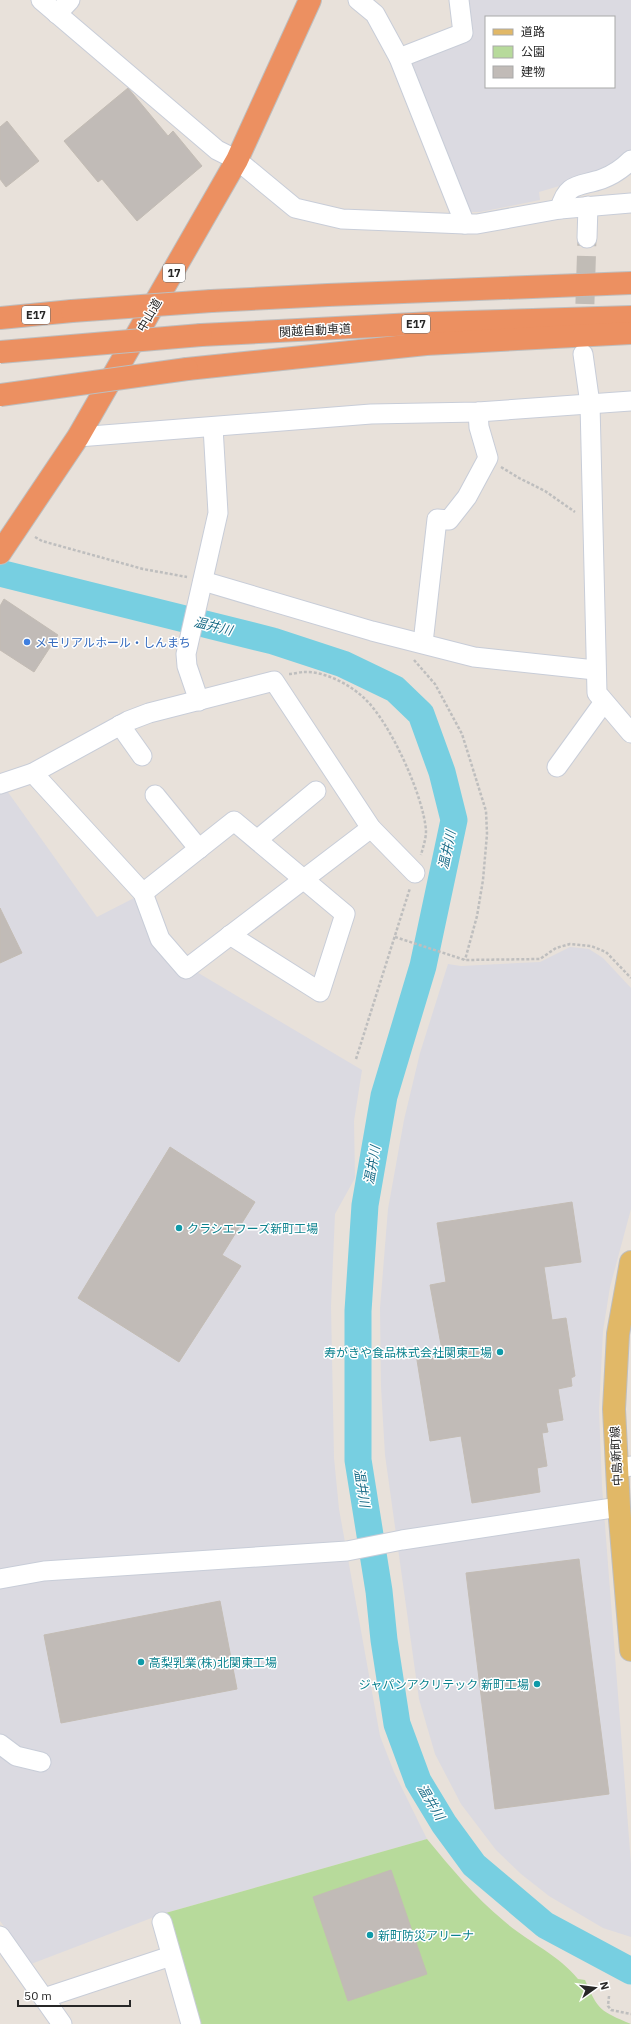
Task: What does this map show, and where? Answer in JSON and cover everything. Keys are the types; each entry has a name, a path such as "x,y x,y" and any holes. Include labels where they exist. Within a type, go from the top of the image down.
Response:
{"highway":[{"name":"中山道","path":"0,553 78,437 238,160 310,0"},
{"name":"E17","path":"0,318 211,301 344,294 631,283"},
{"path":"0,315 72,311"},
{"name":"関越自動車道","path":"0,352 201,335 433,323 631,317"},
{"path":"0,395 186,369 426,344 631,333"}],"main road":[{"name":"中島新町線","path":"631,1262 624,1338 614,1409 624,1468 619,1507 631,1650"}],"street":[{"path":"41,0 217,150 238,160 295,208 342,219 477,224 560,209 631,203"},
{"path":"57,14 70,0"},
{"path":"358,0 375,14 399,58 465,224"},
{"path":"399,58 463,33 459,0"},
{"path":"560,209 563,196 570,188 604,178 622,168 631,160"},
{"path":"587,238 588,206"},
{"path":"584,354 590,404 595,670 597,693 631,733"},
{"path":"78,437 371,414 478,412 631,401"},
{"path":"423,643 437,519 449,520 468,497 488,458 480,427 478,412"},
{"path":"199,701 187,666 189,639 218,513 213,427"},
{"path":"203,583 372,631 474,657 595,670"},
{"path":"0,784 33,773 120,726 150,714 274,681 371,828 415,873"},
{"path":"557,767 604,702"},
{"path":"120,726 142,756"},
{"path":"33,773 143,893 160,939 186,969 371,828"},
{"path":"257,840 316,791"},
{"path":"155,795 199,848"},
{"path":"143,893 234,821 345,914 320,992 230,935"},
{"path":"0,1579 44,1572 347,1551 402,1540 619,1507"},
{"path":"0,1744 16,1756 41,1762"},
{"path":"162,1922 170,1956 191,2024"},
{"path":"0,1936 62,2024"},
{"path":"44,1998 170,1956"}],"path":[{"path":"488,458 519,478 545,491 592,524"},
{"path":"35,537 42,541 143,569 203,583"},
{"path":"411,657 435,684 452,714 470,757 486,811 487,834 483,880 477,916 465,960"},
{"path":"395,938 465,960 540,959 556,948 570,944 591,946 606,952 631,978"},
{"path":"608,1996 608,2006 611,2010 631,2014"}],"shaded area":[{"path":"461,0 631,0 631,153 604,173 539,192 540,200 480,212 467,212 408,61 466,35"},
{"path":"5,788 97,917 136,897 160,951 185,979 195,971 362,1070 354,1121 355,1178 335,1214 331,1306 334,1458 339,1509 380,1736 394,1772 427,1839 162,1914 31,1964 0,1921 0,790"},
{"path":"570,947 589,949 603,958 631,988 631,1209 610,1287 603,1331 599,1410 602,1486 631,1864 631,1937 603,1928 549,1896 521,1874 496,1850 461,1804 435,1754 419,1699 385,1455 381,1387 380,1308 388,1209 404,1120 420,1053 448,964 461,966 540,962"}],"green space":[{"path":"427,1839 445,1861 493,1912 561,1962 578,1979 585,1980 593,1998 601,2008 613,2016 631,2024 195,2024 162,1914"}],"building":[{"path":"128,88 168,136 173,131 202,166 137,221 102,179 98,182 64,141"},
{"path":"7,121 39,161 6,187 0,179 0,127"},
{"name":"メモリアルホール・しんまち","path":"4,599 58,635 34,672 0,650 0,606"},
{"path":"0,908 22,953 0,963"},
{"name":"クラシエフーズ新町工場","path":"170,1147 255,1202 222,1255 241,1266 179,1362 78,1298"},
{"name":"寿がきや食品株式会社関東工場","path":"572,1202 581,1262 544,1267 552,1320 566,1318 575,1376 571,1378 572,1386 558,1389 563,1420 546,1423 548,1432 542,1433 547,1466 537,1468 540,1492 472,1503 461,1436 430,1441 416,1354 442,1350 430,1285 446,1282 437,1223"},
{"name":"ジャパンアクリテック 新町工場","path":"579,1559 609,1794 495,1809 466,1573"},
{"name":"高梨乳業(株)北関東工場","path":"220,1601 237,1689 61,1723 44,1635"},
{"name":"新町防災アリーナ","path":"391,1870 427,1974 348,2001 313,1897"}],"waterway":[{"name":"温井川","path":"0,573 273,641 343,664 395,689 421,714 442,772 454,820 423,966 384,1096 365,1205 358,1311 358,1460 379,1591 384,1640 397,1724 418,1781 444,1824 474,1865 545,1925 631,1971"}],"tunnel":[{"path":"584,333 587,238"}],"place":[{"name":"メモリアルホール・しんまち","path":"27,642"},
{"name":"クラシエフーズ新町工場","path":"179,1228"},
{"name":"寿がきや食品株式会社関東工場","path":"500,1352"},
{"name":"高梨乳業(株)北関東工場","path":"141,1662"},
{"name":"ジャパンアクリテック 新町工場","path":"537,1684"},
{"name":"新町防災アリーナ","path":"370,1935"}]}
